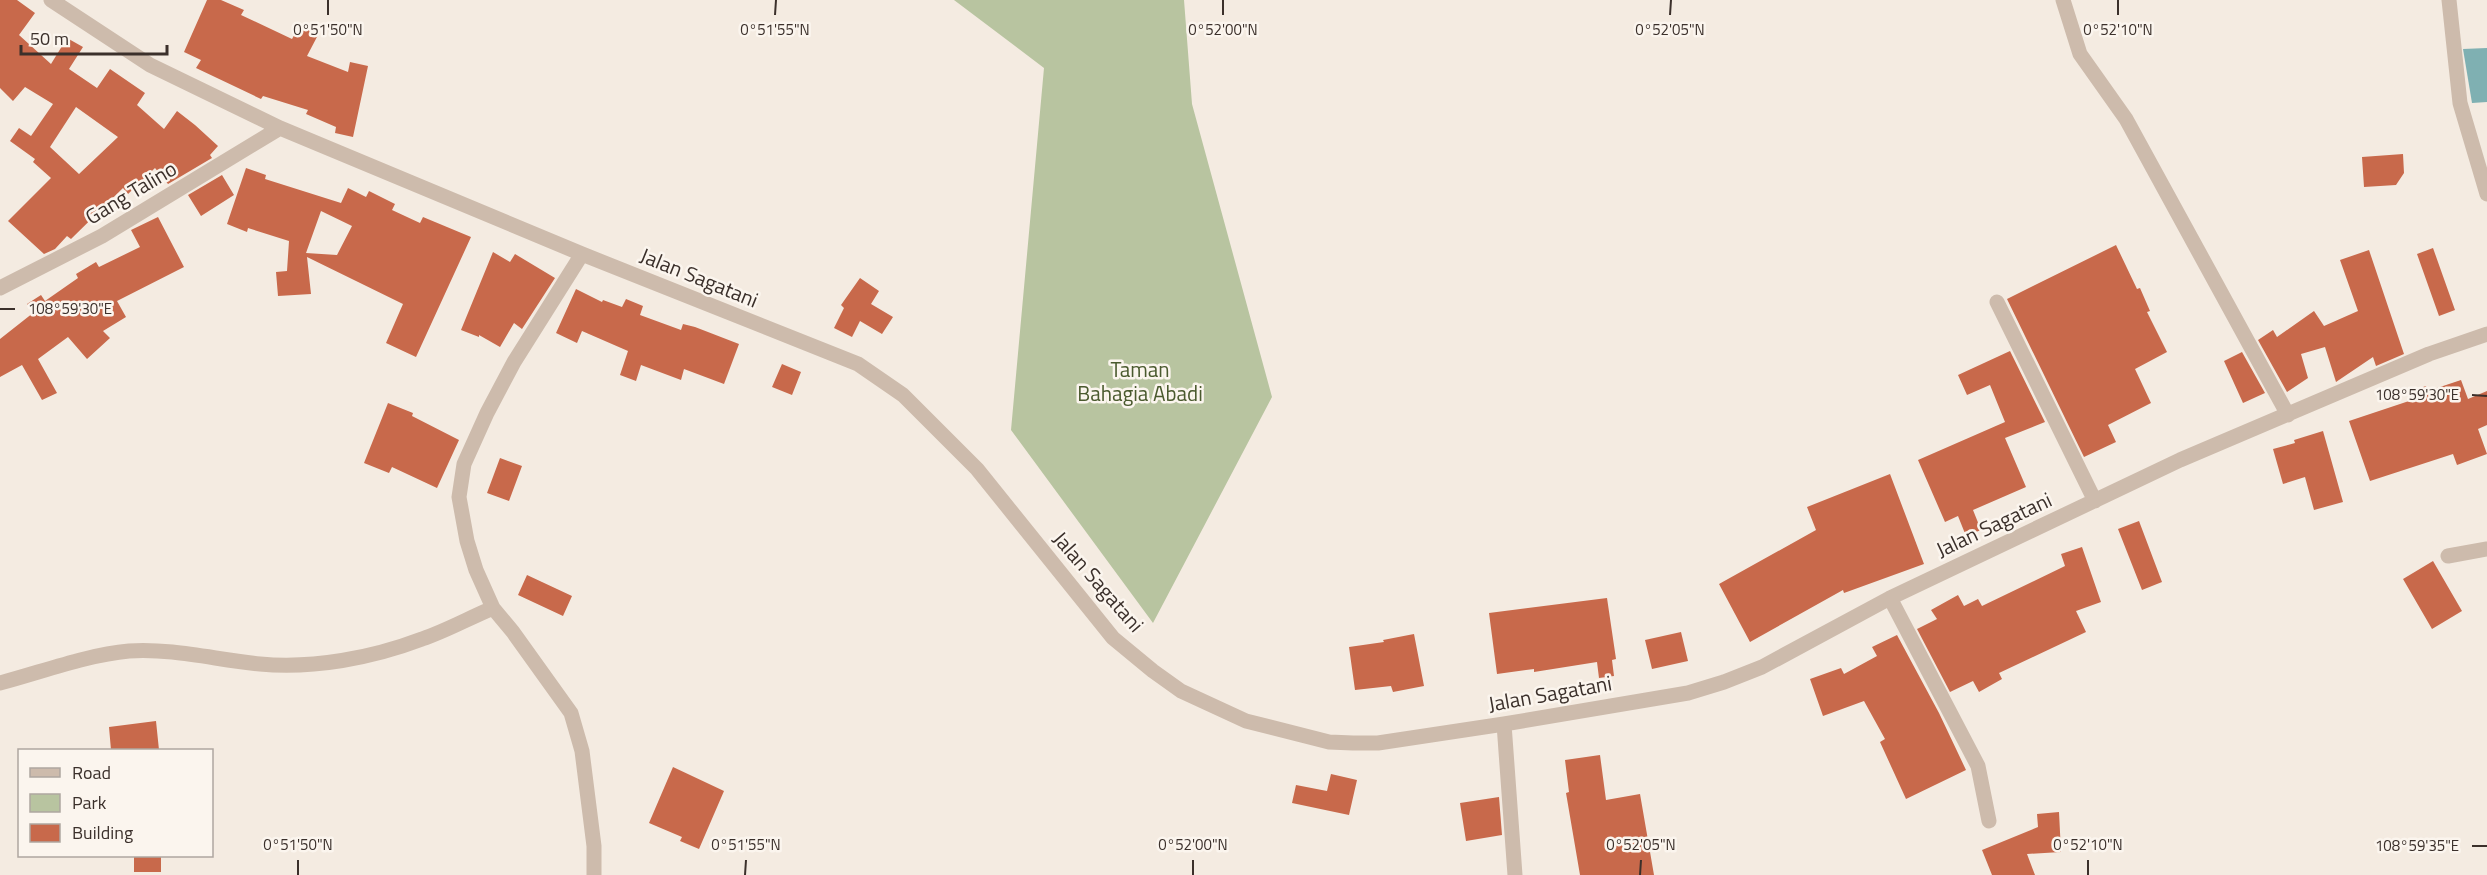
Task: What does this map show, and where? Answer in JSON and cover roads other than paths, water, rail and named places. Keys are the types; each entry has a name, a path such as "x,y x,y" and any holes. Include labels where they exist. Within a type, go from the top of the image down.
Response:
{"street":[{"name":"Jalan Sagatani","path":"51,0 150,65 280,128 582,254 858,364 879,376 903,394 977,470 1113,638 1181,691 1212,707 1246,721 1329,742 1378,743 1504,724 1688,693 1724,682 1762,667 1890,598 2180,460 2429,354 2487,334"},
{"path":"2062,0 2080,54 2126,119 2288,415"},
{"path":"2449,0 2460,104 2487,194"},
{"name":"Gang Talino","path":"0,288 102,236 280,128"},
{"path":"582,254 514,362 464,464 459,497 467,542 476,570 493,608 571,713 582,751 588,793 594,846 594,875"},
{"path":"1997,302 2095,501"},
{"path":"2448,555 2487,549"},
{"path":"1890,598 1978,766 1989,821"},
{"path":"0,683 81,661 129,651 204,655 261,664 314,663 365,656 422,639 493,608"},
{"path":"1504,724 1515,875"}],"water":[{"path":"2487,48 2487,102 2472,103 2463,49"}],"park label":[{"name":"Taman Bahagia Abadi","path":"1140,382"}]}
